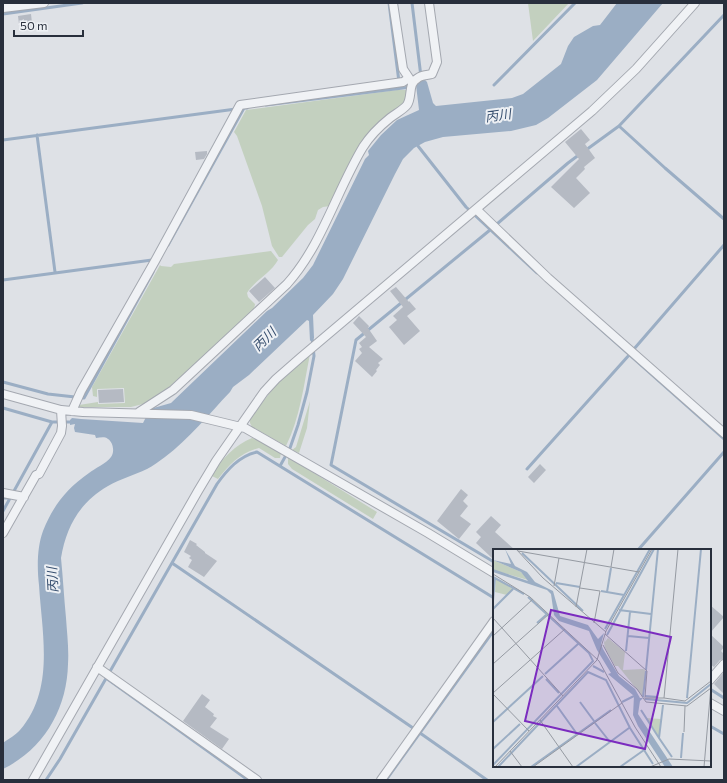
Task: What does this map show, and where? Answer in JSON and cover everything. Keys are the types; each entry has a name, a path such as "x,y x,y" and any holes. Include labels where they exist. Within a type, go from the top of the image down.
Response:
{"street":[{"path":"3,8 44,3"},
{"path":"142,412 173,390 293,277 308,258 364,146 371,136 383,124 406,106 410,100 411,82 403,69 394,3"},
{"path":"72,411 78,397 240,105 411,82 432,74 437,62 429,3"},
{"path":"33,780 100,669 198,491 237,426 276,379 608,96 636,69 696,3"},
{"path":"473,212 494,227 548,278 724,433"},
{"path":"3,394 61,410 192,415 237,426 260,435 493,572"},
{"path":"3,533 13,495 39,474 61,432 61,410"},
{"path":"381,780 493,623"},
{"path":"711,679 724,664"},
{"path":"100,669 257,780"},
{"path":"711,704 724,711"}],"green space":[{"path":"528,3 569,3 533,41"},
{"path":"397,90 408,90 406,99 401,107 378,124 330,206 323,207 318,210 315,219 308,225 282,257 279,257 272,246 262,206 237,136 234,132 246,110"},
{"path":"271,251 278,260 271,269 250,288 247,293 248,297 255,304 254,310 159,397 147,403 131,407 78,407 79,405 98,402 98,404 125,403 124,388 97,389 97,397 93,396 92,387 160,265 171,267 174,264"},
{"path":"310,354 295,424 286,446 252,427 250,418 279,381"},
{"path":"310,401 307,428 299,453 292,450 296,447"},
{"path":"252,438 281,453 280,458 275,458 259,448 241,456 218,479 212,476 229,453 240,444"},
{"path":"288,457 377,512 373,519 292,469 288,464"}],"water":[{"name":"丙川","path":"617,3 663,3 597,80 548,118 536,125 511,131 443,137 425,142 414,148 403,159 343,279 333,294 313,315 314,338 310,341 309,321 307,320 249,375 233,387 199,426 174,450 149,468 117,481 98,492 82,508 71,526 63,547 61,558 68,653 67,681 63,697 58,712 41,739 18,761 3,769 3,743 20,730 31,714 38,697 42,679 44,642 38,565 43,531 51,514 67,492 91,471 106,462 111,457 113,452 110,440 104,437 96,438 95,435 75,432 75,424 70,425 70,420 72,418 143,423 150,409 171,403 303,278 313,265 365,159 369,155 368,151 381,135 397,120 419,110 416,85 420,81 425,80 427,82 433,103 436,106 512,98 523,94 561,64 568,46 574,37 593,26 600,25"}],"building":[{"path":"31,14 32,23 19,24 18,16"},
{"path":"581,129 590,140 585,144 595,158 584,167 585,169 576,178 590,193 574,208 551,187 579,159 565,142"},
{"path":"207,151 204,159 196,160 195,152"},
{"path":"265,277 275,288 259,302 249,291"},
{"path":"396,287 416,309 407,316 420,331 404,345 389,327 397,320 393,316 403,307 390,291"},
{"path":"359,316 369,326 368,328 377,341 369,347 383,359 378,363 380,365 372,377 355,361 362,353 359,349 362,347 359,343 366,337 353,323"},
{"path":"123,389 124,402 99,403 98,390"},
{"path":"540,464 546,470 534,483 528,477"},
{"path":"461,489 468,495 463,501 468,506 460,516 471,524 459,539 437,521"},
{"path":"491,516 501,525 495,532 514,549 493,549 492,558 476,543 481,537 476,532"},
{"path":"190,540 217,561 204,577 188,567 192,560 189,558 191,556 184,552"},
{"path":"711,606 724,617 711,632"},
{"path":"711,635 724,647 721,651 724,654 724,659 720,660 714,667 711,665"},
{"path":"724,672 724,694 714,684"},
{"path":"202,694 210,700 205,707 214,714 213,716 217,718 210,727 229,739 222,749 183,721"}],"waterway":[{"path":"3,14 82,3"},
{"path":"389,3 399,82"},
{"path":"412,3 422,85"},
{"path":"494,85 575,3"},
{"path":"586,150 619,126 724,15"},
{"path":"266,105 411,87"},
{"path":"168,245 244,108 247,108"},
{"path":"3,140 236,109"},
{"path":"619,126 724,219"},
{"path":"37,135 55,272"},
{"path":"418,146 466,207 537,273"},
{"path":"493,561 331,465 356,340 580,154"},
{"path":"634,349 724,245"},
{"path":"3,280 152,260"},
{"path":"3,382 48,394 84,398 153,272"},
{"path":"588,318 724,439"},
{"path":"290,448 307,392 314,356 312,337"},
{"path":"527,469 630,354"},
{"path":"3,408 52,422 73,422"},
{"path":"3,511 52,422"},
{"path":"46,780 60,759 217,484 234,464 251,454 257,452 493,597"},
{"path":"639,549 724,452"},
{"path":"280,466 285,457"},
{"path":"3,498 10,498"},
{"path":"172,563 413,728"},
{"path":"386,780 493,631"},
{"path":"106,678 248,780"},
{"path":"711,690 724,698"},
{"path":"711,727 724,734"},
{"path":"420,733 487,780"}]}
